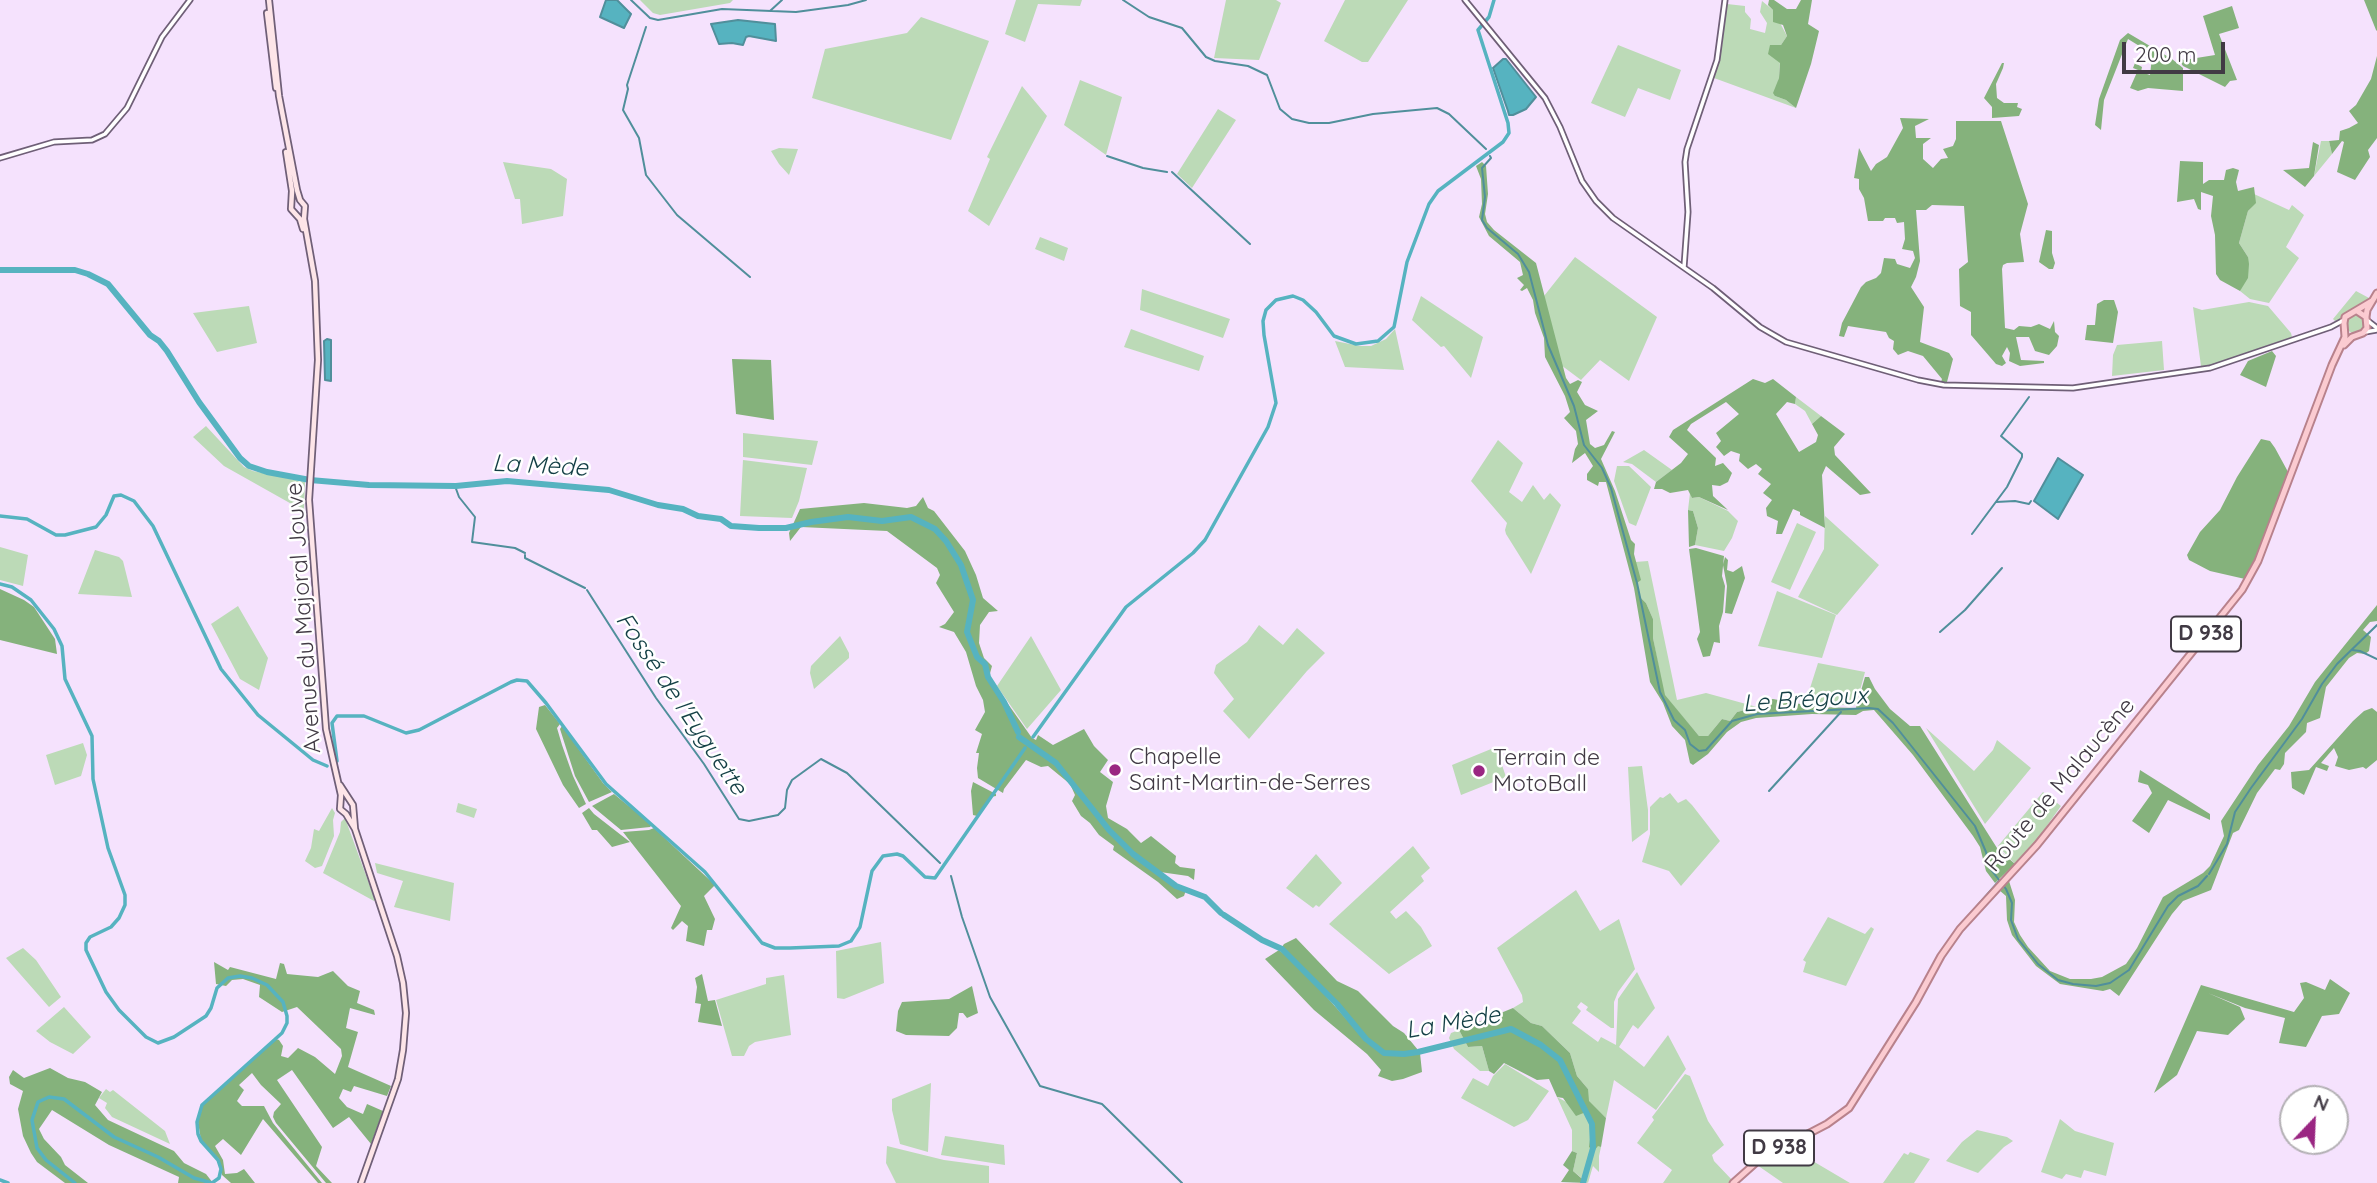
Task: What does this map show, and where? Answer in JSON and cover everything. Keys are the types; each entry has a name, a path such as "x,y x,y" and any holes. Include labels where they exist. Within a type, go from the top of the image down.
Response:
{"main road":[{"name":"Avenue du Majoral Jouve","path":"267,0 279,96 300,200 305,206 303,212 318,324 318,374 309,482 326,729 337,778 340,809 355,829"},
{"name":"Avenue du Majoral Jouve","path":"267,0 274,75 293,202 291,209 303,228 314,288"},
{"path":"293,202 300,200"},
{"path":"296,214 303,212"},
{"path":"2344,320 2347,314 2357,311 2377,293"},
{"path":"2364,333 2371,301"},
{"path":"2357,311 2367,319"},
{"name":"D 938","path":"2339,351 2346,330 2344,320"},
{"path":"2346,330 2355,336"},
{"name":"D 938","path":"2339,351 2355,336 2364,333"},
{"name":"Route de Malaucène","path":"1734,1183 1760,1159 1827,1124 1849,1108 1916,1002 1945,949 1970,917 2050,829 2251,577 2339,351"},
{"name":"Avenue du Majoral Jouve","path":"337,778 354,804 355,829 397,956 406,1013 398,1079 361,1183"},
{"path":"341,802 349,800"},
{"path":"346,814 353,810"}],"street":[{"path":"0,158 54,142 92,140 105,134 127,108 162,37 190,0"},
{"path":"1465,0 1549,106 1582,181 1596,201 1613,218 1681,265 1760,327 1786,342 1944,385 2080,387 2217,366 2331,327 2344,320"},
{"path":"1681,265 1686,247 1688,212 1685,162 1687,149 1717,60 1725,0"},
{"path":"2364,333 2377,329 2367,319"},
{"path":"2331,327 2346,330"}],"green space":[{"path":"640,0 733,0 730,3 660,15 653,13"},
{"path":"1016,0 1082,0 1080,6 1038,4 1025,42 1005,34"},
{"path":"1226,0 1276,0 1281,3 1259,60 1214,58"},
{"path":"1345,0 1408,0 1368,62 1362,62 1324,41"},
{"path":"1769,0 1774,0 1787,9 1796,9 1801,0 1812,0 1808,24 1819,31 1796,108 1773,93 1779,78 1780,63 1768,54 1770,45 1781,45 1787,36 1783,25 1773,22 1773,10 1768,5"},
{"path":"2364,0 2377,0 2377,31 2376,30"},
{"path":"1762,1 1773,10 1787,36 1781,45 1775,96 1796,108 1714,78 1722,46 1727,4 1745,6 1745,12 1751,19 1750,29 1765,33 1767,23 1760,12"},
{"path":"2232,6 2239,28 2219,34 2237,80 2230,81 2225,87 2183,66 2177,57 2184,60 2215,55 2203,16"},
{"path":"921,17 989,41 951,140 812,98 825,49 907,33"},
{"path":"2128,33 2183,68 2183,91 2148,88 2138,91 2130,88 2138,70 2133,68 2135,63 2142,67 2141,72 2150,75 2152,57 2128,39 2104,100 2101,130 2095,125 2099,99 2120,40"},
{"path":"1618,45 1681,70 1670,100 1638,88 1625,117 1591,103"},
{"path":"2377,56 2377,138 2368,150 2370,157 2355,180 2337,172 2344,142 2342,141 2332,154 2329,141 2339,140 2340,131 2358,123 2349,111 2356,105 2371,79"},
{"path":"2002,63 2003,68 1996,84 1997,98 2004,103 2018,103 2017,107 2022,109 2019,116 1992,118 1992,107 1984,98"},
{"path":"1080,80 1122,97 1106,155 1064,125"},
{"path":"1022,86 1047,116 989,226 968,211 990,159 987,157"},
{"path":"1218,109 1236,120 1192,188 1177,174"},
{"path":"1900,118 1929,119 1915,126 1916,138 1931,138 1923,144 1923,159 1933,168 1941,159 1948,158 1943,149 1953,146 1956,139 1956,121 2001,121 2028,204 2020,234 2024,262 2007,263 2002,269 2005,328 2014,330 2019,326 2031,327 2039,324 2050,329 2054,321 2055,332 2059,336 2057,346 2049,355 2035,351 2029,337 2016,337 2021,360 2044,363 2020,366 2009,361 2010,353 2007,347 2002,356 2006,363 2002,366 1996,364 1971,335 1971,312 1960,306 1959,269 1968,262 1964,206 1932,205 1926,210 1916,210 1920,261 1911,287 1924,307 1920,342 1949,353 1953,359 1947,382 1941,382 1942,379 1923,356 1908,351 1898,355 1893,349 1894,341 1886,332 1848,326 1844,337 1839,336 1842,323 1861,287 1881,273 1884,258 1895,259 1897,264 1910,268 1915,258 1913,251 1902,249 1905,239 1904,222 1897,223 1895,218 1868,221 1859,179 1854,178 1859,148 1871,171 1887,157 1903,128"},
{"path":"2321,141 2329,141 2332,154 2314,176"},
{"path":"2313,142 2319,145 2314,176 2305,187 2283,170 2309,168"},
{"path":"779,148 798,149 789,175 771,151"},
{"path":"2180,161 2203,162 2203,184 2209,180 2224,180 2226,170 2233,168 2239,170 2236,182 2238,191 2254,187 2256,203 2248,211 2239,243 2248,257 2249,264 2248,278 2240,291 2220,280 2216,274 2215,235 2211,216 2213,196 2201,192 2201,210 2194,199 2177,202"},
{"path":"503,162 551,169 567,179 563,216 522,224 520,199 515,199"},
{"path":"1482,162 1486,166 1487,222 1536,263 1566,378 1570,384 1578,380 1582,382 1577,392 1585,405 1598,411 1586,420 1590,444 1595,448 1604,445 1612,431 1615,432 1601,459 1631,540 1635,544 1634,554 1641,580 1637,583 1640,597 1646,603 1653,619 1653,638 1665,695 1699,736 1708,736 1722,719 1730,721 1737,712 1757,707 1765,700 1817,707 1856,708 1865,677 1869,677 1890,709 1910,726 1920,726 1997,848 2015,864 1995,883 1986,871 1980,847 1973,836 1913,755 1874,710 1856,715 1812,714 1756,718 1741,722 1727,732 1708,754 1693,765 1690,763 1685,740 1672,726 1663,703 1650,682 1634,588 1606,482 1599,482 1598,486 1587,480 1587,474 1593,466 1585,453 1572,463 1578,444 1576,431 1564,418 1570,412 1545,357 1544,338 1533,300 1527,288 1520,290 1524,285 1517,278 1523,275 1520,262 1489,236 1479,217 1482,204 1481,179 1476,166"},
{"path":"2254,194 2289,210 2292,205 2304,215 2286,247 2299,258 2269,303 2250,299 2240,291 2248,257 2239,243 2248,211 2255,203"},
{"path":"2046,230 2052,231 2055,263 2053,269 2039,262"},
{"path":"1040,237 1068,248 1064,261 1035,249"},
{"path":"1575,257 1657,317 1629,381 1600,360 1581,380 1561,365 1544,296"},
{"path":"1142,289 1230,319 1223,338 1140,310"},
{"path":"2356,291 2369,298 2364,305 2350,310 2335,321 2333,319"},
{"path":"1421,296 1483,337 1471,378 1444,346 1441,347 1412,320"},
{"path":"2104,300 2114,300 2118,312 2113,343 2085,340 2087,325 2095,325 2097,304"},
{"path":"2249,302 2268,306 2292,337 2208,366 2201,366 2193,307 2202,310"},
{"path":"249,306 257,343 217,352 193,313"},
{"path":"2356,314 2363,317 2366,324 2363,331 2356,334 2349,331 2346,324 2349,317"},
{"path":"1131,329 1204,356 1199,371 1124,347"},
{"path":"1395,329 1404,370 1345,367 1335,341 1371,346 1386,339"},
{"path":"2162,341 2164,370 2112,376 2113,355 2117,345"},
{"path":"2272,351 2276,356 2266,387 2240,375 2248,361"},
{"path":"732,359 771,360 774,420 736,414"},
{"path":"1753,379 1765,383 1773,379 1796,397 1795,404 1787,402 1776,414 1799,452 1816,442 1818,435 1812,424 1821,416 1845,434 1834,447 1835,455 1871,493 1860,495 1826,466 1822,475 1825,528 1793,509 1782,534 1776,534 1778,521 1767,516 1766,508 1772,500 1763,493 1771,484 1758,474 1762,469 1756,464 1748,469 1739,461 1740,454 1731,451 1724,456 1716,447 1721,441 1716,433 1739,414 1726,402 1691,424 1687,430 1716,458 1715,466 1723,463 1732,473 1728,482 1720,486 1712,485 1713,496 1728,510 1699,497 1692,498 1688,490 1670,493 1654,489 1656,482 1681,463 1688,454 1669,437 1673,430"},
{"path":"1796,397 1821,416 1812,424 1805,411 1795,404"},
{"path":"206,426 244,467 305,482 304,511 224,466 193,437"},
{"path":"743,433 818,441 812,465 743,457"},
{"path":"2261,439 2270,441 2275,448 2287,470 2288,478 2245,579 2210,571 2189,560 2187,555 2200,532 2220,510"},
{"path":"1498,440 1523,463 1509,492 1522,502 1533,485 1544,500 1550,493 1561,505 1531,574 1506,534 1507,523 1471,481"},
{"path":"1644,450 1672,470 1656,482 1632,464 1623,462"},
{"path":"743,460 807,468 792,518 740,516"},
{"path":"1617,466 1629,466 1651,487 1636,526 1629,523 1614,481"},
{"path":"1690,493 1692,498 1699,497 1728,511 1738,521 1724,551 1695,545 1698,528 1693,511 1688,510"},
{"path":"923,497 928,508 934,511 965,551 983,598 998,611 989,612 980,625 979,643 984,658 992,666 989,677 1032,738 1036,740 1038,735 1053,745 1084,729 1094,746 1108,760 1100,772 1113,782 1106,806 1108,818 1127,829 1141,843 1151,836 1176,856 1175,863 1180,867 1195,869 1194,880 1188,876 1160,872 1176,886 1186,890 1184,896 1177,899 1113,850 1114,846 1081,816 1072,801 1075,795 1070,784 1048,766 1041,767 1026,760 1003,793 978,778 979,753 976,753 982,734 975,730 985,712 983,700 966,652 954,632 939,627 945,624 954,612 936,583 940,575 937,568 887,531 801,527 790,541 789,533 800,509 864,503 907,508 916,506"},
{"path":"1688,510 1693,511 1698,528 1695,545 1689,547"},
{"path":"1825,516 1879,565 1837,615 1798,597 1824,549"},
{"path":"1797,523 1816,532 1790,590 1771,582"},
{"path":"0,547 28,555 23,586 0,580"},
{"path":"1696,548 1724,556 1722,576 1725,586 1719,626 1720,643 1714,642 1710,656 1703,657 1697,639 1700,632 1689,549"},
{"path":"95,550 119,557 123,561 132,597 78,594"},
{"path":"1725,557 1728,560 1727,570 1733,572 1742,566 1745,578 1732,614 1725,613"},
{"path":"1648,561 1677,700 1706,693 1757,707 1737,712 1730,721 1722,719 1708,736 1699,736 1664,695 1653,638 1653,619 1646,603 1640,597 1637,583 1635,562"},
{"path":"0,589 34,607 55,639 57,654 0,640"},
{"path":"1777,591 1836,615 1822,658 1758,646"},
{"path":"2377,605 2377,621 2370,622 2363,630 2371,637 2369,651 2349,658 2326,687 2320,718 2307,723 2306,732 2285,753 2284,764 2280,770 2275,769 2257,793 2239,830 2233,833 2211,890 2183,901 2119,996 2110,989 2103,991 2060,984 2036,966 2012,935 2007,920 2006,896 1999,890 2009,881 2015,900 2014,922 2028,947 2050,971 2070,979 2091,979 2102,977 2126,964 2163,897 2210,866 2224,836 2221,821 2258,765 2289,726 2315,682"},
{"path":"238,606 268,658 259,690 240,679 211,624"},
{"path":"1259,625 1283,645 1297,628 1325,653 1249,739 1223,711 1234,699 1214,673 1216,665 1247,642"},
{"path":"840,636 849,658 814,689 811,666"},
{"path":"1031,636 1061,690 1027,729 997,686"},
{"path":"1818,663 1865,672 1856,705 1805,704"},
{"path":"545,705 560,724 557,728 562,745 586,804 579,808 563,785 536,729 539,707"},
{"path":"2372,708 2377,712 2377,760 2366,769 2363,767 2349,770 2335,766 2338,757 2334,748 2321,763 2329,766 2327,771 2316,767 2304,795 2292,788 2291,772 2309,770 2353,721"},
{"path":"562,726 612,792 589,802 575,776 560,729"},
{"path":"1926,728 1974,771 1993,750 1997,740 2031,768 1985,824"},
{"path":"83,743 87,755 81,776 55,785 46,755"},
{"name":"Terrain de MotoBall","path":"1496,747 1506,777 1461,795 1452,765"},
{"path":"1642,766 1648,830 1632,842 1628,767"},
{"path":"2140,770 2210,814 2210,820 2168,800 2149,833 2132,821 2152,793 2148,785 2138,782"},
{"path":"973,782 996,794 990,797 977,816 973,815"},
{"path":"2043,792 2061,806 2034,844 2015,864 1998,846"},
{"path":"1670,793 1678,803 1686,799 1720,841 1681,886 1669,871 1642,862 1650,834 1650,807 1660,797"},
{"path":"614,794 652,825 621,830 592,806"},
{"path":"458,803 477,809 474,818 456,812"},
{"path":"332,808 335,813 334,836 322,866 315,868 305,861 311,848 314,829 319,831"},
{"path":"589,808 630,842 612,847 597,830 592,830 582,813"},
{"path":"345,818 374,901 323,873 340,832 341,822"},
{"path":"654,828 715,885 704,896 715,919 712,930 707,930 704,946 686,941 688,926 682,921 673,930 671,928 681,906 623,832"},
{"path":"1413,846 1430,868 1421,876 1424,881 1390,912 1396,919 1406,911 1421,927 1432,946 1389,974 1329,924"},
{"path":"1316,854 1342,883 1319,907 1316,905 1313,908 1286,888"},
{"path":"375,863 454,883 450,921 394,907 403,881 377,873"},
{"path":"1576,890 1600,931 1619,919 1635,969 1614,1002 1614,1028 1586,1010 1588,1007 1581,1002 1577,1007 1581,1011 1572,1023 1598,1042 1601,1037 1616,1045 1618,999 1637,972 1655,1008 1638,1029 1633,1025 1619,1047 1644,1067 1668,1035 1686,1069 1656,1110 1614,1080 1606,1118 1588,1101 1588,1089 1577,1076 1570,1053 1542,1026 1531,1023 1513,1008 1523,1002 1522,995 1497,948"},
{"path":"1828,917 1865,934 1871,927 1874,929 1846,986 1803,972 1806,962 1803,960"},
{"path":"1296,938 1337,981 1358,991 1393,1026 1404,1033 1418,1050 1385,1052 1367,1038 1282,947"},
{"path":"881,942 884,983 844,999 837,998 836,951"},
{"path":"23,948 36,960 61,997 49,1007 6,958"},
{"path":"1279,950 1300,967 1365,1040 1384,1055 1406,1056 1420,1053 1422,1072 1392,1081 1378,1076 1381,1070 1367,1054 1314,1010 1265,959"},
{"path":"214,962 228,970 230,967 276,979 280,963 284,964 287,974 318,977 333,971 348,986 360,991 357,1003 374,1010 375,1015 350,1008 346,1028 358,1032 348,1067 391,1086 387,1096 354,1086 351,1092 343,1089 339,1098 347,1107 363,1114 367,1104 383,1111 371,1144 349,1117 333,1128 292,1070 277,1080 322,1147 316,1166 332,1183 326,1183 276,1123 274,1112 281,1104 252,1073 239,1085 244,1090 237,1101 242,1106 264,1106 273,1123 322,1183 318,1183 263,1119 241,1155 223,1139 215,1146 223,1160 225,1174 244,1169 255,1183 231,1183 222,1175 219,1159 201,1140 198,1122 203,1105 276,1039 283,1046 281,1056 288,1058 298,1048 315,1057 335,1074 342,1056 341,1049 297,1007 282,1012 259,997 260,985 243,979 232,980 226,986 216,984"},
{"path":"702,974 708,1001 715,1000 722,1026 698,1022 701,1004 695,1003 695,978"},
{"path":"784,975 791,1035 755,1042 749,1046 744,1056 732,1056 716,1000 766,984 766,978"},
{"path":"2330,979 2350,993 2339,1014 2322,1016 2306,1047 2279,1043 2285,1018 2245,1008 2208,993 2240,1007 2245,1019 2228,1035 2197,1031 2177,1075 2154,1093 2201,985 2294,1012 2304,998 2300,983 2306,982 2325,990"},
{"path":"972,986 978,1013 967,1018 963,1013 959,1013 957,1028 949,1036 906,1035 896,1031 902,1002 949,999"},
{"path":"64,1007 91,1037 73,1054 36,1031"},
{"path":"1513,1008 1531,1023 1542,1026 1570,1053 1577,1076 1588,1089 1589,1101 1606,1118 1601,1147 1598,1146 1594,1151 1589,1147 1592,1124 1586,1112 1576,1116 1563,1098 1557,1097 1549,1079 1537,1080 1504,1063 1494,1074 1489,1071 1482,1046 1468,1047 1459,1030"},
{"path":"1459,1030 1468,1047 1482,1046 1489,1071 1480,1071 1454,1049 1449,1038 1451,1033"},
{"path":"1505,1064 1549,1091 1528,1120 1514,1127 1461,1098 1473,1078 1488,1086 1493,1076"},
{"path":"50,1068 102,1092 95,1105 108,1120 174,1151 184,1163 206,1174 213,1183 178,1183 179,1177 109,1145 52,1110 39,1129 65,1165 88,1183 65,1183 37,1162 31,1153 23,1136 18,1109 23,1091 10,1084 9,1077 13,1070 24,1078"},
{"path":"1685,1074 1690,1076 1708,1121 1724,1145 1712,1155 1714,1161 1733,1181 1731,1183 1663,1183 1672,1170 1637,1143 1654,1120 1652,1117"},
{"path":"931,1083 928,1152 900,1144 892,1099"},
{"path":"106,1089 110,1092 113,1090 165,1131 170,1144 112,1117 105,1108 107,1103 99,1098"},
{"path":"1557,1097 1585,1112 1601,1147 1599,1172 1593,1166 1588,1183 1573,1171 1577,1153 1572,1151 1572,1130"},
{"path":"2060,1119 2075,1131 2114,1143 2106,1176 2084,1170 2081,1178 2066,1174 2062,1179 2041,1172"},
{"path":"1977,1130 2013,1141 1978,1173 1946,1161 1962,1142"},
{"path":"945,1136 1004,1145 1005,1165 941,1155"},
{"path":"887,1146 944,1160 989,1166 989,1183 896,1183 886,1163"},
{"path":"1789,1147 1850,1183 1783,1183 1757,1165"},
{"path":"1572,1151 1577,1153 1573,1171 1587,1183 1561,1182 1569,1170 1563,1165"},
{"path":"1910,1152 1930,1159 1914,1183 1883,1183 1904,1153 1908,1155"}],"water":[{"path":"606,0 617,0 631,14 624,28 600,17"},
{"path":"738,20 775,24 776,41 749,36 743,45 719,44 711,24"},
{"path":"1506,59 1536,97 1526,109 1513,115 1509,115 1493,68"},
{"path":"331,340 331,381 325,380 324,341"},
{"path":"2058,458 2083,475 2058,519 2034,501"}],"waterway":[{"name":"Le Brégoux","path":"631,0 650,18 658,20 722,9 796,12 866,0"},
{"path":"770,11 782,0"},
{"name":"Le Brégoux","path":"1123,0 1149,17 1182,28 1206,57 1248,66 1267,75 1280,109 1292,119 1309,123 1329,123 1373,114 1437,108 1449,114 1486,149"},
{"path":"1033,737 1126,607 1193,553 1205,540 1268,427 1276,403 1264,335 1263,321 1266,310 1276,300 1293,296 1303,300 1316,312 1334,336 1356,344 1378,341 1394,327 1407,262 1429,204 1438,191 1503,142 1509,133 1478,30 1489,17 1494,0"},
{"path":"646,27 627,85 623,110 639,138 646,175 677,215 750,277"},
{"path":"1107,156 1143,168 1167,172"},
{"name":"Le Brégoux","path":"1490,156 1482,168 1485,197 1482,220 1487,228 1518,254 1529,272 1548,345 1574,406 1584,445 1602,468 1611,488 1637,583 1660,692 1674,720 1685,730 1690,744 1699,751 1706,750 1732,721 1757,714 1878,709 1893,723 1975,826 1989,867 2006,889 2012,903 2011,920 2018,939 2038,964 2058,980 2073,984 2096,986 2110,983 2129,970 2168,906 2178,896 2198,886 2207,876"},
{"path":"1172,172 1250,244"},
{"name":"La Mède","path":"0,270 75,270 108,284 150,335 167,351 199,402 240,458 249,466 267,472 310,480 369,485 456,486 507,481 609,490 658,505 683,509 698,516 721,519 731,526 759,528 786,528 848,517 882,521 911,517 935,529 961,565 973,600 967,632 977,657 985,664 988,677 1018,732"},
{"path":"1972,534 2007,487 2022,457 2022,454 2001,436 2029,397"},
{"name":"Fossé de l'Eyguette","path":"455,486 459,497 475,517 472,542 515,548 525,553"},
{"path":"0,516 27,519 56,535 65,535 96,527 106,515 114,496 121,495 134,501 153,526 221,669 258,715 313,760 327,766"},
{"path":"1996,502 2015,501 2029,504 2031,501"},
{"name":"Fossé de l'Eyguette","path":"525,555 525,558 585,588"},
{"path":"1940,632 1965,610 2002,568"},
{"path":"0,584 12,587 31,600 54,629 62,646 65,679 92,736 93,779 108,848 125,895 125,905 119,918 111,927 90,937 86,943 86,950 106,992 119,1010 146,1037 158,1043 174,1037 206,1016 217,988 228,978 252,978 267,985 283,1002 287,1016 282,1033 202,1105 197,1122 198,1134 218,1160 221,1169 219,1178 212,1183 194,1178 158,1157 114,1137 64,1099 49,1097 38,1102 32,1120 37,1148 46,1160 75,1183"},
{"name":"Fossé de l'Eyguette","path":"587,590 656,698 704,764 739,819 749,821 778,815 785,808 787,790 792,780 821,759 847,773 940,863"},
{"name":"Le Brégoux","path":"2209,874 2227,844 2235,812 2251,788 2302,719 2337,664 2377,625"},
{"path":"2352,650 2377,659"},
{"path":"337,761 332,723 337,716 364,716 406,733 419,730 511,682 527,681 606,784 705,872 762,943 775,948 790,948 839,946 851,941 860,927 872,871 883,856 903,856 925,877 935,878 1025,748"},
{"path":"1769,791 1841,712"},
{"name":"La Mède","path":"1019,737 1056,763 1109,830 1133,854 1176,886 1205,897 1221,913"},
{"name":"Fossé de l'Eyguette","path":"951,876 962,917 990,997 1040,1086 1102,1104 1182,1183"},
{"path":"1963,922 1999,881"},
{"name":"La Mède","path":"1224,915 1262,940 1282,949 1337,1004 1366,1039 1384,1053 1418,1052 1511,1029 1541,1045 1560,1060 1592,1124 1593,1148 1583,1183"},
{"path":"1917,994 1947,943"},
{"path":"0,1180 8,1183"}],"place":[{"name":"Chapelle Saint-Martin-de-Serres","path":"1115,770"},
{"name":"Terrain de MotoBall","path":"1479,771"}]}
